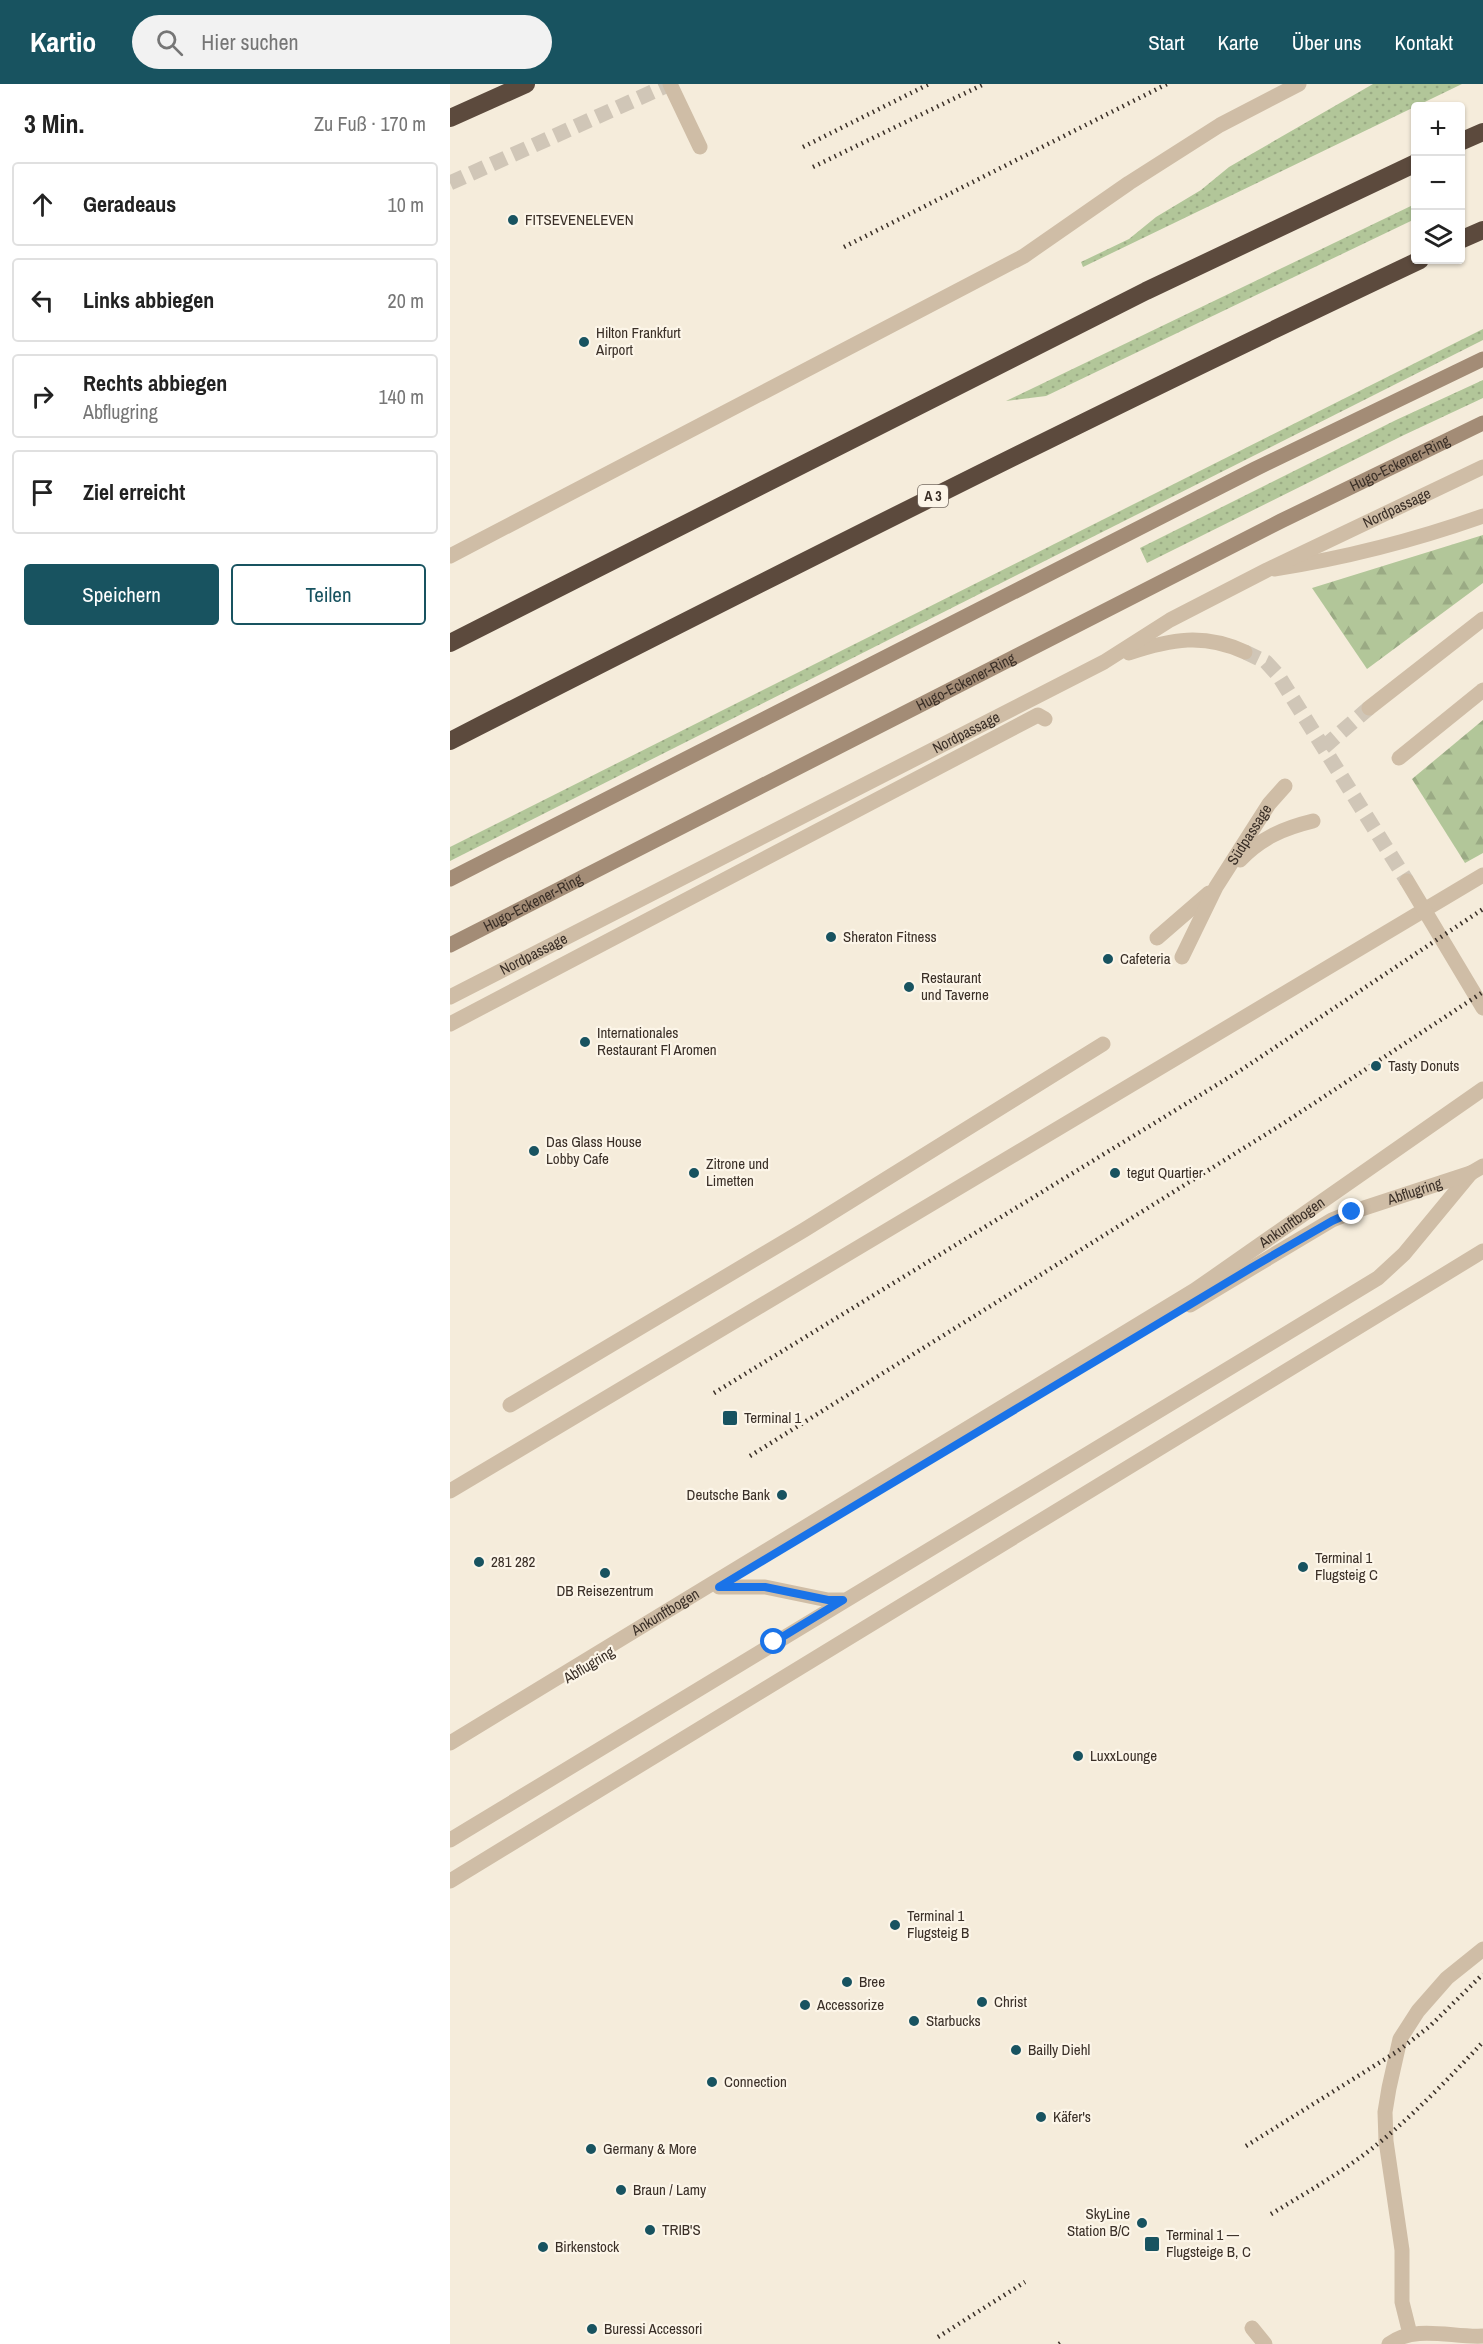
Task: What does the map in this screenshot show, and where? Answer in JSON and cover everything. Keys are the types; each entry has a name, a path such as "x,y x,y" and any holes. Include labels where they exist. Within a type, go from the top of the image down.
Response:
{"highway":[{"path":"450,118 526,84"},
{"path":"1465,140 1483,132"},
{"path":"450,643 1146,291 1411,165"},
{"path":"1465,238 1483,230"},
{"name":"A 3","path":"450,741 967,478 1412,264"}],"street":[{"path":"670,84 700,147"},
{"path":"450,556 1024,256 1220,125 1299,84"},
{"path":"450,879 1244,474 1483,359"},
{"name":"Hugo-Eckener-Ring","path":"450,945 1281,521 1483,423"},
{"name":"Nordpassage","path":"450,997 1104,662 1170,620 1267,570 1483,467"},
{"path":"1267,570 1336,559 1409,540 1483,516"},
{"path":"1369,708 1483,619"},
{"path":"1104,662 1150,646 1184,640 1204,639 1226,643 1245,652"},
{"path":"1399,758 1483,690"},
{"path":"450,1024 1038,715 1046,719"},
{"name":"Südpassage","path":"1216,887 1269,804 1284,786"},
{"name":"Südpassage","path":"1157,938 1216,887 1248,851 1289,826 1313,820"},
{"path":"450,1491 1483,875"},
{"path":"1407,881 1483,1008"},
{"path":"1182,957 1216,887"},
{"path":"510,1405 804,1230 1103,1044"},
{"name":"Ankunftbogen","path":"450,1743 1195,1290 1483,1089"},
{"path":"450,1840 1378,1278 1404,1254 1477,1169"},
{"name":"Abflugring","path":"450,1750 1332,1221 1477,1169"},
{"path":"450,1881 1483,1251"},
{"path":"719,1587 765,1587 828,1600 843,1600"},
{"path":"1410,2334 1402,2302 1402,2250 1386,2141 1385,2112 1389,2088 1400,2039 1418,2011 1446,1978 1483,1949"},
{"path":"1252,2328 1265,2344"},
{"path":"1389,2344 1396,2338 1410,2334 1483,2336"}],"green space":[{"path":"1373,84 1462,84 1425,102 1411,102 1411,109 1083,267 1081,262 1129,239 1156,217 1201,190 1229,167"},
{"path":"1411,206 1411,221 1046,396 1006,401"},
{"path":"1483,329 1483,340 450,861 450,847"},
{"path":"1483,380 1483,398 1147,563 1140,548 1396,420"},
{"path":"1483,535 1483,583 1367,669 1312,588"},
{"path":"1483,720 1483,853 1465,863 1412,779"}],"tunnel":[{"path":"450,183 670,84"},
{"path":"1245,652 1266,662 1278,675 1407,881"},
{"path":"1324,747 1369,708"}],"railway":[{"path":"803,147 929,84"},
{"path":"813,167 984,84"},
{"path":"844,247 1167,84"},
{"path":"714,1393 1241,1070 1483,909"},
{"path":"750,1456 1284,1123 1483,992"},
{"path":"1246,2146 1398,2051 1430,2026 1483,1974"},
{"path":"1271,2214 1337,2174 1389,2135 1483,2042"},
{"path":"938,2337 1025,2282"}],"place":[{"name":"FITSEVENELEVEN","path":"513,220"},
{"name":"Hilton Frankfurt Airport","path":"584,342"},
{"name":"Sheraton Fitness","path":"831,937"},
{"name":"Cafeteria","path":"1108,959"},
{"name":"Restaurant und Taverne","path":"909,987"},
{"name":"Internationales Restaurant Fl Aromen","path":"585,1042"},
{"name":"Tasty Donuts","path":"1376,1066"},
{"name":"Das Glass House Lobby Cafe","path":"534,1151"},
{"name":"Zitrone und Limetten","path":"694,1173"},
{"name":"tegut Quartier","path":"1115,1173"},
{"name":"Terminal 1","path":"730,1418"},
{"name":"Deutsche Bank","path":"782,1495"},
{"name":"281 282","path":"479,1562"},
{"name":"Terminal 1 Flugsteig C","path":"1303,1567"},
{"name":"DB Reisezentrum","path":"605,1573"},
{"name":"LuxxLounge","path":"1078,1756"},
{"name":"Terminal 1 Flugsteig B","path":"895,1925"},
{"name":"Bree","path":"847,1982"},
{"name":"Christ","path":"982,2002"},
{"name":"Accessorize","path":"805,2005"},
{"name":"Starbucks","path":"914,2021"},
{"name":"Bailly Diehl","path":"1016,2050"},
{"name":"Connection","path":"712,2082"},
{"name":"Käfer's","path":"1041,2117"},
{"name":"Germany & More","path":"591,2149"},
{"name":"Braun / Lamy","path":"621,2190"},
{"name":"SkyLine Station B/C","path":"1142,2223"},
{"name":"TRIB'S","path":"650,2230"},
{"name":"Terminal 1 — Flugsteige B, C","path":"1152,2244"},
{"name":"Birkenstock","path":"543,2247"},
{"name":"Buressi Accessori","path":"592,2329"}],"route":[{"path":"774,1642 843,1600 815,1598 765,1587 719,1587 1251,1268 1332,1221 1352,1212"}]}
